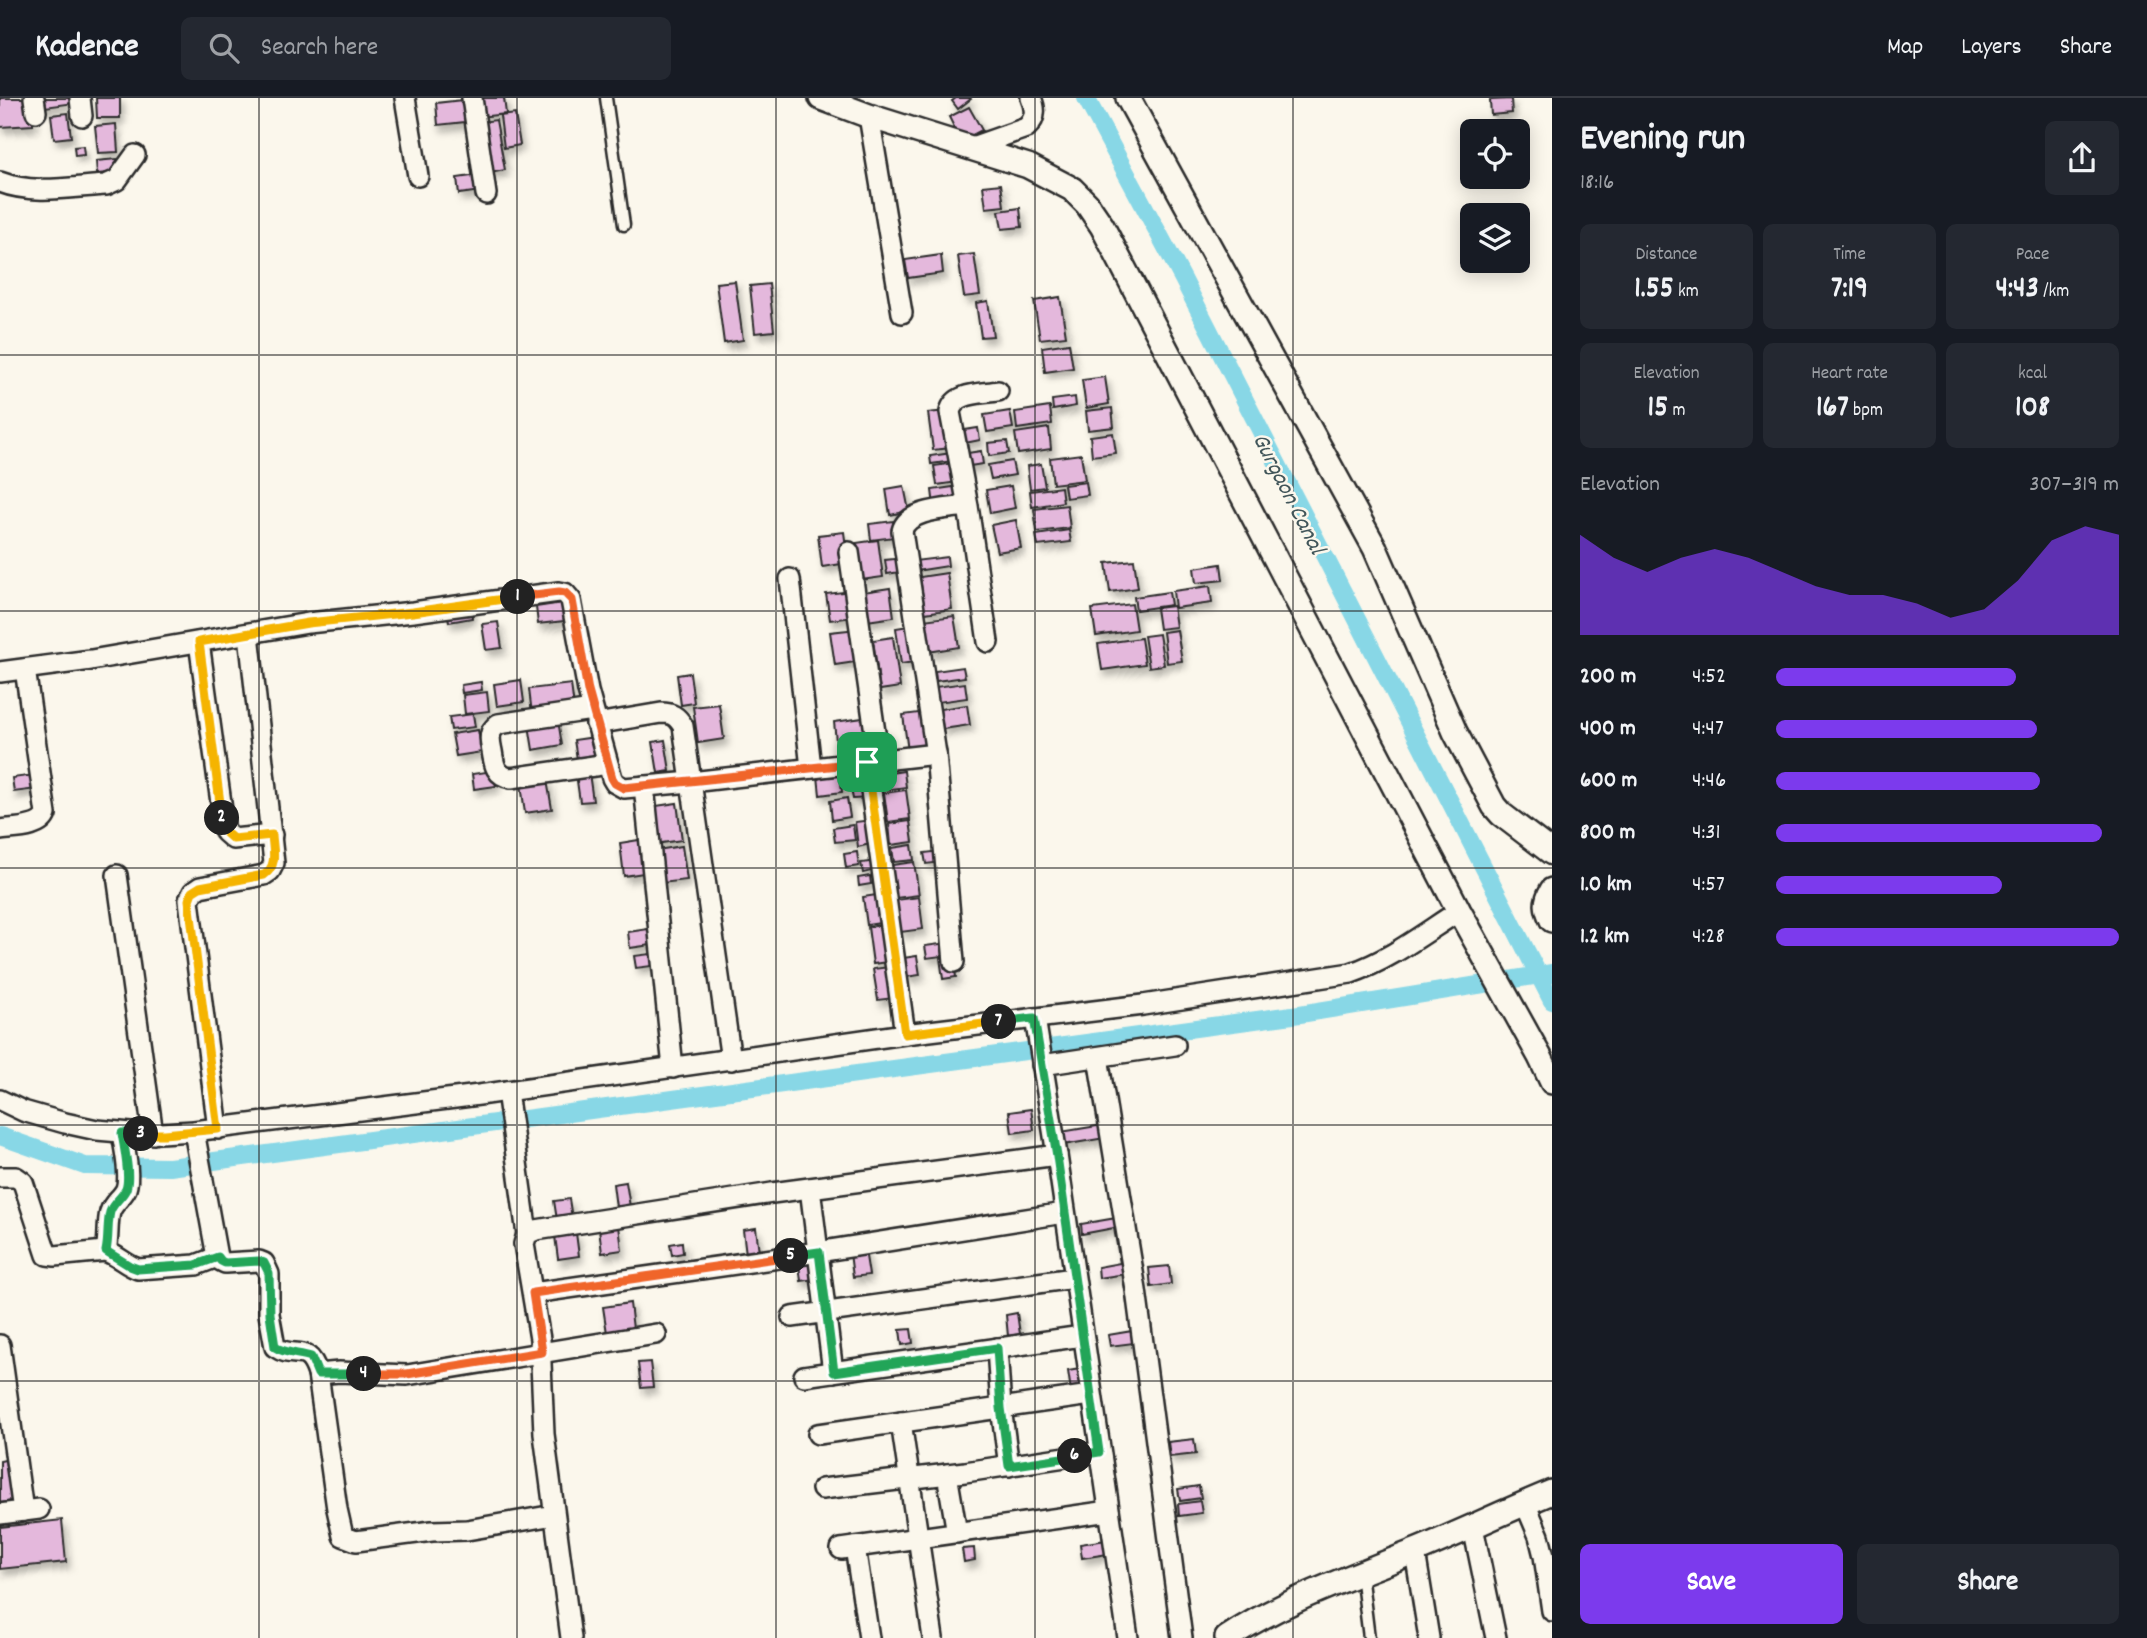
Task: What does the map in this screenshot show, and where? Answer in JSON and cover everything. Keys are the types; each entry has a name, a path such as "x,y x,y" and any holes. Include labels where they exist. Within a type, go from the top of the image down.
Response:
{"street":[{"path":"405,98 418,176"},
{"path":"472,98 486,194"},
{"path":"821,98 869,116 1028,166 1072,189 1087,204 1102,226 1459,911 1552,1082"},
{"path":"972,147 1031,124 1035,111 1031,98"},
{"path":"1128,98 1374,548 1455,732 1494,806 1552,853"},
{"path":"869,116 902,313"},
{"path":"0,182 30,190 106,185 117,180 135,155"},
{"path":"988,642 950,412 954,401 960,397 998,391"},
{"path":"954,962 936,754 901,531 903,524 915,515 967,506"},
{"path":"849,552 905,1034"},
{"path":"790,579 811,768"},
{"path":"0,672 91,660 308,623 565,593 572,600 594,717 612,778 619,786 624,788 691,782 936,754"},
{"path":"218,1129 189,900 192,892 200,887 256,878 270,872 274,863 249,634"},
{"path":"199,642 225,832 233,839 272,835"},
{"path":"0,830 40,823 46,819 47,814 25,669"},
{"path":"608,764 504,777 494,764 489,737 498,724 661,713 671,713 679,719 691,782 731,1060"},
{"path":"644,786 673,1068"},
{"path":"117,875 153,1133"},
{"path":"0,1100 23,1111 65,1123 122,1133 218,1129 905,1034 1143,1005 1351,973 1394,953 1459,911"},
{"path":"1034,1018 1128,1638"},
{"path":"1040,1053 1098,1057 1175,1045"},
{"path":"1098,1057 1138,1303 1182,1638"},
{"path":"507,1091 527,1234 524,1244 542,1352 544,1434 571,1638"},
{"path":"194,1131 218,1257 225,1263 264,1263 269,1273 270,1314 275,1347 281,1351 311,1357 318,1374 343,1536 356,1541 432,1531 467,1530 554,1515"},
{"path":"106,1251 110,1214 114,1203 126,1190 122,1133"},
{"path":"527,1234 536,1230 810,1188 1057,1156"},
{"path":"0,1177 16,1177 23,1182 47,1255 106,1251 138,1269 196,1265 218,1257"},
{"path":"810,1188 834,1372"},
{"path":"533,1293 1064,1213"},
{"path":"792,1317 1074,1278"},
{"path":"318,1374 407,1374 656,1334"},
{"path":"804,1376 1082,1336"},
{"path":"0,1345 31,1510 0,1514"},
{"path":"997,1348 1009,1466"},
{"path":"818,1434 1091,1395"},
{"path":"901,1422 933,1638"},
{"path":"822,1489 1099,1452"},
{"path":"947,1474 957,1534"},
{"path":"1227,1638 1270,1613 1552,1492"},
{"path":"1525,1503 1539,1536 1552,1611"},
{"path":"869,1638 848,1548 1109,1511"},
{"path":"1473,1527 1496,1638"},
{"path":"1415,1552 1429,1638"}],"lane":[{"path":"606,98 624,225"},
{"path":"1361,1573 1369,1638"}],"building":[{"path":"0,98 32,98 33,125 0,127"},
{"path":"36,98 74,98 75,103 38,108"},
{"path":"96,98 120,98 120,118 97,118"},
{"path":"477,98 504,98 506,114 479,117"},
{"path":"956,98 971,99 958,109 952,101"},
{"path":"471,99 474,121 438,125 436,103"},
{"path":"1511,99 1512,113 1491,115 1490,100"},
{"path":"969,107 982,130 961,141 949,117"},
{"path":"68,113 71,137 54,139 51,115"},
{"path":"515,114 520,145 504,148 500,116"},
{"path":"496,120 505,170 490,173 480,122"},
{"path":"116,124 118,152 98,153 95,126"},
{"path":"83,146 84,155 75,156 74,147"},
{"path":"117,159 119,172 97,174 96,161"},
{"path":"479,175 481,191 459,194 457,178"},
{"path":"1001,184 1004,206 986,208 983,186"},
{"path":"1020,208 1022,227 1002,229 999,211"},
{"path":"974,254 980,295 964,297 958,256"},
{"path":"941,255 943,273 908,278 905,260"},
{"path":"735,281 743,340 724,343 716,283"},
{"path":"769,284 774,331 755,333 750,286"},
{"path":"1060,297 1066,336 1040,339 1034,301"},
{"path":"988,301 993,336 981,337 976,303"},
{"path":"1069,343 1073,368 1045,372 1042,347"},
{"path":"1105,377 1109,404 1086,408 1082,380"},
{"path":"1075,397 1076,406 1053,410 1052,400"},
{"path":"1050,407 1052,424 1017,429 1015,412"},
{"path":"1112,408 1114,427 1088,430 1086,411"},
{"path":"946,411 951,448 933,450 928,413"},
{"path":"1010,411 1013,428 987,432 984,415"},
{"path":"978,428 980,440 960,444 958,431"},
{"path":"1049,428 1051,449 1018,454 1015,433"},
{"path":"1113,433 1116,453 1092,456 1090,436"},
{"path":"1007,441 1009,453 989,456 988,443"},
{"path":"981,451 983,464 963,467 961,454"},
{"path":"952,453 953,461 931,464 930,456"},
{"path":"1081,454 1085,480 1053,484 1050,458"},
{"path":"1012,461 1015,475 991,479 988,465"},
{"path":"955,463 958,482 937,485 934,466"},
{"path":"1041,464 1045,487 1030,489 1027,466"},
{"path":"1086,482 1088,495 1066,498 1064,485"},
{"path":"904,486 909,511 890,515 886,489"},
{"path":"960,486 962,502 934,506 932,490"},
{"path":"1011,486 1015,508 990,513 986,490"},
{"path":"1061,487 1063,502 1032,507 1030,491"},
{"path":"1067,505 1070,528 1037,532 1034,509"},
{"path":"1016,520 1021,548 997,552 991,525"},
{"path":"893,521 895,537 871,540 869,524"},
{"path":"1069,530 1071,542 1038,546 1036,535"},
{"path":"844,532 848,563 822,567 818,535"},
{"path":"878,540 883,577 861,580 856,543"},
{"path":"947,557 948,566 916,571 914,561"},
{"path":"904,558 906,571 887,574 885,560"},
{"path":"1134,560 1138,588 1110,592 1106,563"},
{"path":"1221,564 1223,580 1196,583 1194,568"},
{"path":"947,573 952,609 925,613 920,577"},
{"path":"1210,586 1212,603 1175,608 1173,591"},
{"path":"890,588 894,617 867,621 863,592"},
{"path":"851,591 855,617 830,620 826,594"},
{"path":"1169,592 1171,605 1136,610 1134,597"},
{"path":"562,603 564,621 538,624 536,607"},
{"path":"1132,604 1136,630 1096,636 1092,609"},
{"path":"1173,606 1176,627 1159,629 1156,608"},
{"path":"471,607 472,618 449,622 447,611"},
{"path":"954,616 959,647 928,652 923,620"},
{"path":"498,622 502,648 486,650 482,624"},
{"path":"915,625 920,661 901,664 896,628"},
{"path":"857,629 862,661 835,665 830,632"},
{"path":"1177,630 1182,661 1167,663 1163,632"},
{"path":"1159,634 1164,665 1149,667 1144,636"},
{"path":"893,637 900,687 880,690 873,640"},
{"path":"1141,638 1145,664 1102,670 1098,644"},
{"path":"963,667 965,677 936,681 935,671"},
{"path":"690,673 694,703 681,705 677,675"},
{"path":"521,680 524,702 497,706 494,684"},
{"path":"481,682 482,690 462,693 461,685"},
{"path":"965,683 967,698 938,702 935,687"},
{"path":"571,684 574,708 532,714 529,689"},
{"path":"487,692 489,711 465,714 463,695"},
{"path":"719,704 724,739 698,743 693,707"},
{"path":"967,705 970,725 943,729 940,709"},
{"path":"926,712 931,747 908,751 903,715"},
{"path":"473,714 475,727 451,730 449,717"},
{"path":"863,718 865,737 836,741 834,722"},
{"path":"558,720 562,745 533,750 529,725"},
{"path":"478,730 482,752 456,756 452,734"},
{"path":"595,737 598,756 577,759 574,740"},
{"path":"665,740 670,771 658,773 653,742"},
{"path":"863,764 865,782 852,784 849,766"},
{"path":"493,771 496,786 474,789 472,774"},
{"path":"904,771 906,787 885,790 883,774"},
{"path":"589,773 593,801 580,802 576,774"},
{"path":"840,773 842,792 820,795 818,776"},
{"path":"35,775 37,789 14,792 12,778"},
{"path":"547,780 552,809 525,813 521,784"},
{"path":"868,788 868,798 853,799 851,789"},
{"path":"906,790 910,819 888,822 884,793"},
{"path":"847,798 850,817 832,820 830,801"},
{"path":"677,803 682,840 655,844 649,807"},
{"path":"871,820 874,843 858,847 855,822"},
{"path":"910,821 913,842 891,845 889,824"},
{"path":"853,825 855,840 835,842 833,828"},
{"path":"645,839 650,872 624,876 620,843"},
{"path":"912,845 914,860 894,862 892,848"},
{"path":"682,846 687,880 662,883 657,850"},
{"path":"941,851 943,862 926,864 924,853"},
{"path":"857,852 859,866 846,868 844,854"},
{"path":"878,861 879,869 863,873 861,863"},
{"path":"914,862 919,895 896,898 892,865"},
{"path":"870,876 871,884 859,886 858,878"},
{"path":"883,894 887,922 867,925 863,897"},
{"path":"919,897 923,929 901,932 896,900"},
{"path":"882,925 887,962 873,964 868,927"},
{"path":"655,928 658,944 630,948 628,932"},
{"path":"948,943 949,955 927,958 925,946"},
{"path":"658,953 660,965 636,968 634,956"},
{"path":"917,956 920,975 905,977 903,958"},
{"path":"953,956 956,977 943,979 940,958"},
{"path":"889,967 894,998 878,1000 873,969"},
{"path":"1031,1109 1034,1130 1012,1133 1009,1112"},
{"path":"1103,1125 1105,1138 1057,1146 1055,1133"},
{"path":"626,1182 631,1213 617,1215 613,1184"},
{"path":"569,1199 572,1218 557,1220 554,1201"},
{"path":"1122,1217 1132,1273 1099,1278 1098,1267 1120,1263 1114,1228 1082,1234 1081,1224"},
{"path":"619,1226 622,1250 602,1253 599,1228"},
{"path":"756,1228 759,1252 746,1254 743,1230"},
{"path":"576,1233 579,1256 558,1259 555,1236"},
{"path":"682,1242 683,1253 672,1255 670,1244"},
{"path":"865,1250 869,1275 853,1277 850,1253"},
{"path":"812,1254 815,1279 801,1281 798,1256"},
{"path":"1169,1266 1171,1284 1151,1287 1149,1268"},
{"path":"630,1303 633,1329 607,1333 603,1307"},
{"path":"1017,1313 1020,1334 1008,1336 1006,1315"},
{"path":"911,1329 913,1343 902,1345 900,1330"},
{"path":"1132,1331 1134,1343 1110,1346 1108,1335"},
{"path":"650,1362 653,1387 641,1388 638,1363"},
{"path":"1080,1369 1083,1389 1071,1391 1068,1371"},
{"path":"1194,1439 1196,1454 1170,1457 1168,1442"},
{"path":"5,1460 12,1501 0,1503 0,1461"},
{"path":"1199,1486 1201,1498 1180,1501 1178,1489"},
{"path":"1200,1501 1202,1513 1179,1516 1178,1504"},
{"path":"62,1520 66,1562 0,1569 0,1527"},
{"path":"1106,1540 1108,1554 1082,1558 1080,1544"},
{"path":"974,1548 975,1560 964,1562 962,1549"}],"waterway":[{"name":"Gurgaon Canal","path":"1086,98 1183,279 1552,1001"},
{"path":"0,1136 85,1166 170,1167 1300,1014 1552,973"}],"route":[{"path":"565,593 572,600 596,724 612,778 619,786 624,788 691,782 867,762 905,1034 1034,1018 1057,1156 1099,1452 1009,1466 997,1348 834,1372 819,1252 533,1293 542,1352 432,1371 390,1375 339,1372 318,1374 311,1357 281,1351 275,1347 270,1314 269,1273 264,1263 225,1263 218,1257 196,1265 138,1269 106,1251 110,1214 114,1203 126,1190 128,1181 122,1133 164,1134 218,1129 190,916 189,900 192,892 200,887 256,878 270,872 274,863 272,835 233,839 225,832 199,642 308,623 565,593"}]}
